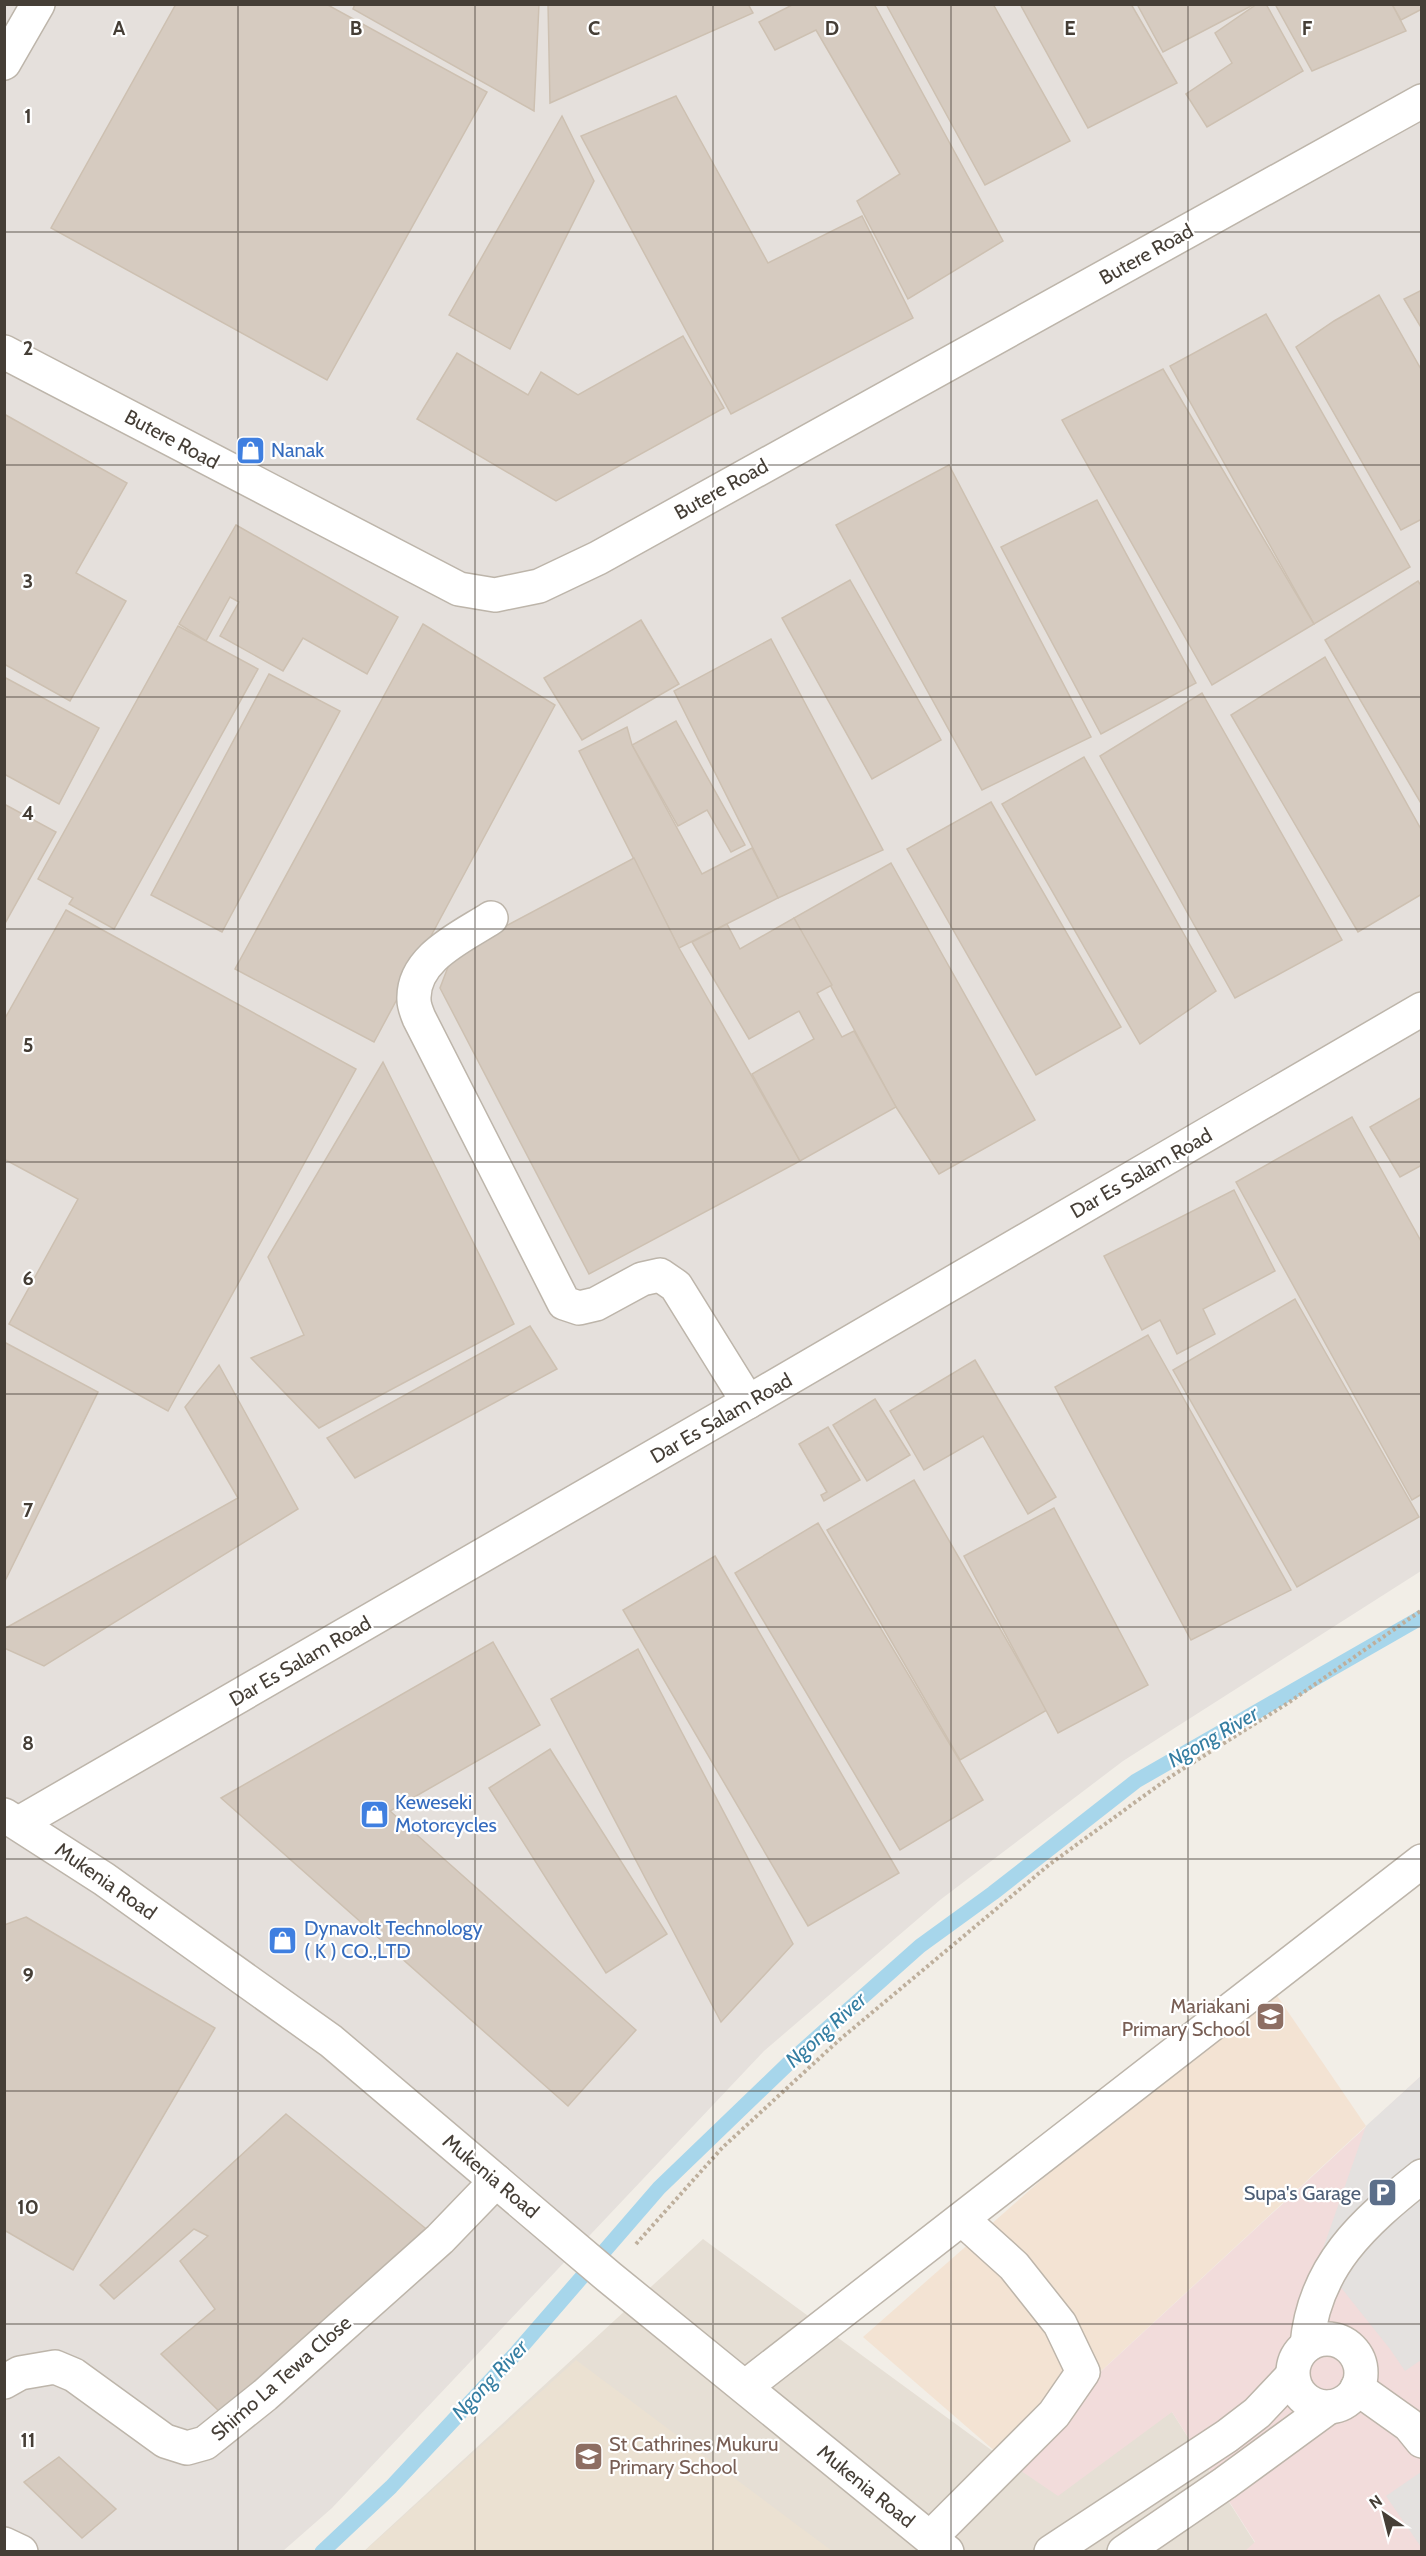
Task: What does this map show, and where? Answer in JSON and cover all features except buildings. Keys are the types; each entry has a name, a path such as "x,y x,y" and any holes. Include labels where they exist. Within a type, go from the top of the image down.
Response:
{"street":[{"path":"4,63 22,19"},
{"name":"Butere Road","path":"4,352 459,589 495,595 539,586 598,558 1422,101"},
{"path":"491,918 437,952 416,984 414,1000 419,1018 564,1303 579,1308 596,1304 642,1280 660,1275 676,1286 748,1402"},
{"name":"Dar Es Salam Road","path":"12,1819 748,1402 1422,1009"},
{"name":"Mukenia Road","path":"12,1819 104,1879 331,2041 609,2277 938,2545"},
{"path":"745,2387 1422,1861"},
{"path":"1307,2345 1309,2318 1320,2286 1349,2242 1388,2203 1422,2176"},
{"name":"Shimo La Tewa Close","path":"4,2382 20,2373 55,2367 74,2375 165,2441 188,2448 205,2443 265,2395 440,2239 496,2181"},
{"path":"938,2545 1054,2414 1083,2372 1060,2324 1027,2282 1014,2266 962,2219"},
{"path":"1124,2552 1225,2483 1329,2407 1346,2401 1357,2388 1361,2370 1355,2353 1341,2342 1324,2339 1307,2345 1295,2358 1292,2376 1298,2392 1312,2404 1329,2407"},
{"path":"1051,2552 1227,2436 1257,2413 1292,2376"},
{"path":"1357,2388 1409,2425 1422,2442"},
{"path":"4,2544 21,2552"}],"path":[{"path":"609,2277 665,2210 722,2148 838,2041 945,1950 1050,1864 1170,1777 1288,1703 1422,1611"}],"shaded area":[{"path":"5,5 1421,5 1421,1571 1123,1761 940,1900 764,2051 332,2508 283,2551 5,2552"},
{"path":"1267,1981 1366,2126 1005,2460 863,2337"},
{"path":"1421,2076 1421,2551 1245,2551 1255,2542 1172,2412 1058,2496 1005,2460"},
{"name":"Supa's Garage","path":"1421,2076 1421,2360 1405,2371 1319,2260 1366,2126"},
{"path":"703,2239 1005,2460 1172,2412 1255,2543 1245,2552 363,2552"},
{"name":"St Cathrines Mukuru Primary School","path":"576,2360 832,2551 365,2551"},
{"path":"1421,2472 1421,2547 1386,2496"}],"waterway":[{"name":"Ngong River","path":"322,2552 391,2487 517,2352 659,2188 793,2059 920,1946 993,1893 1136,1781 1422,1617"}],"place":[{"name":"Nanak","path":"250,450"},
{"name":"Keweseki Motorcycles","path":"374,1814"},
{"name":"Dynavolt Technology ( K ) CO.,LTD","path":"283,1940"},
{"name":"Mariakani Primary School","path":"1271,2017"},
{"name":"Supa's Garage","path":"1382,2193"},
{"name":"St Cathrines Mukuru Primary School","path":"588,2456"}]}
